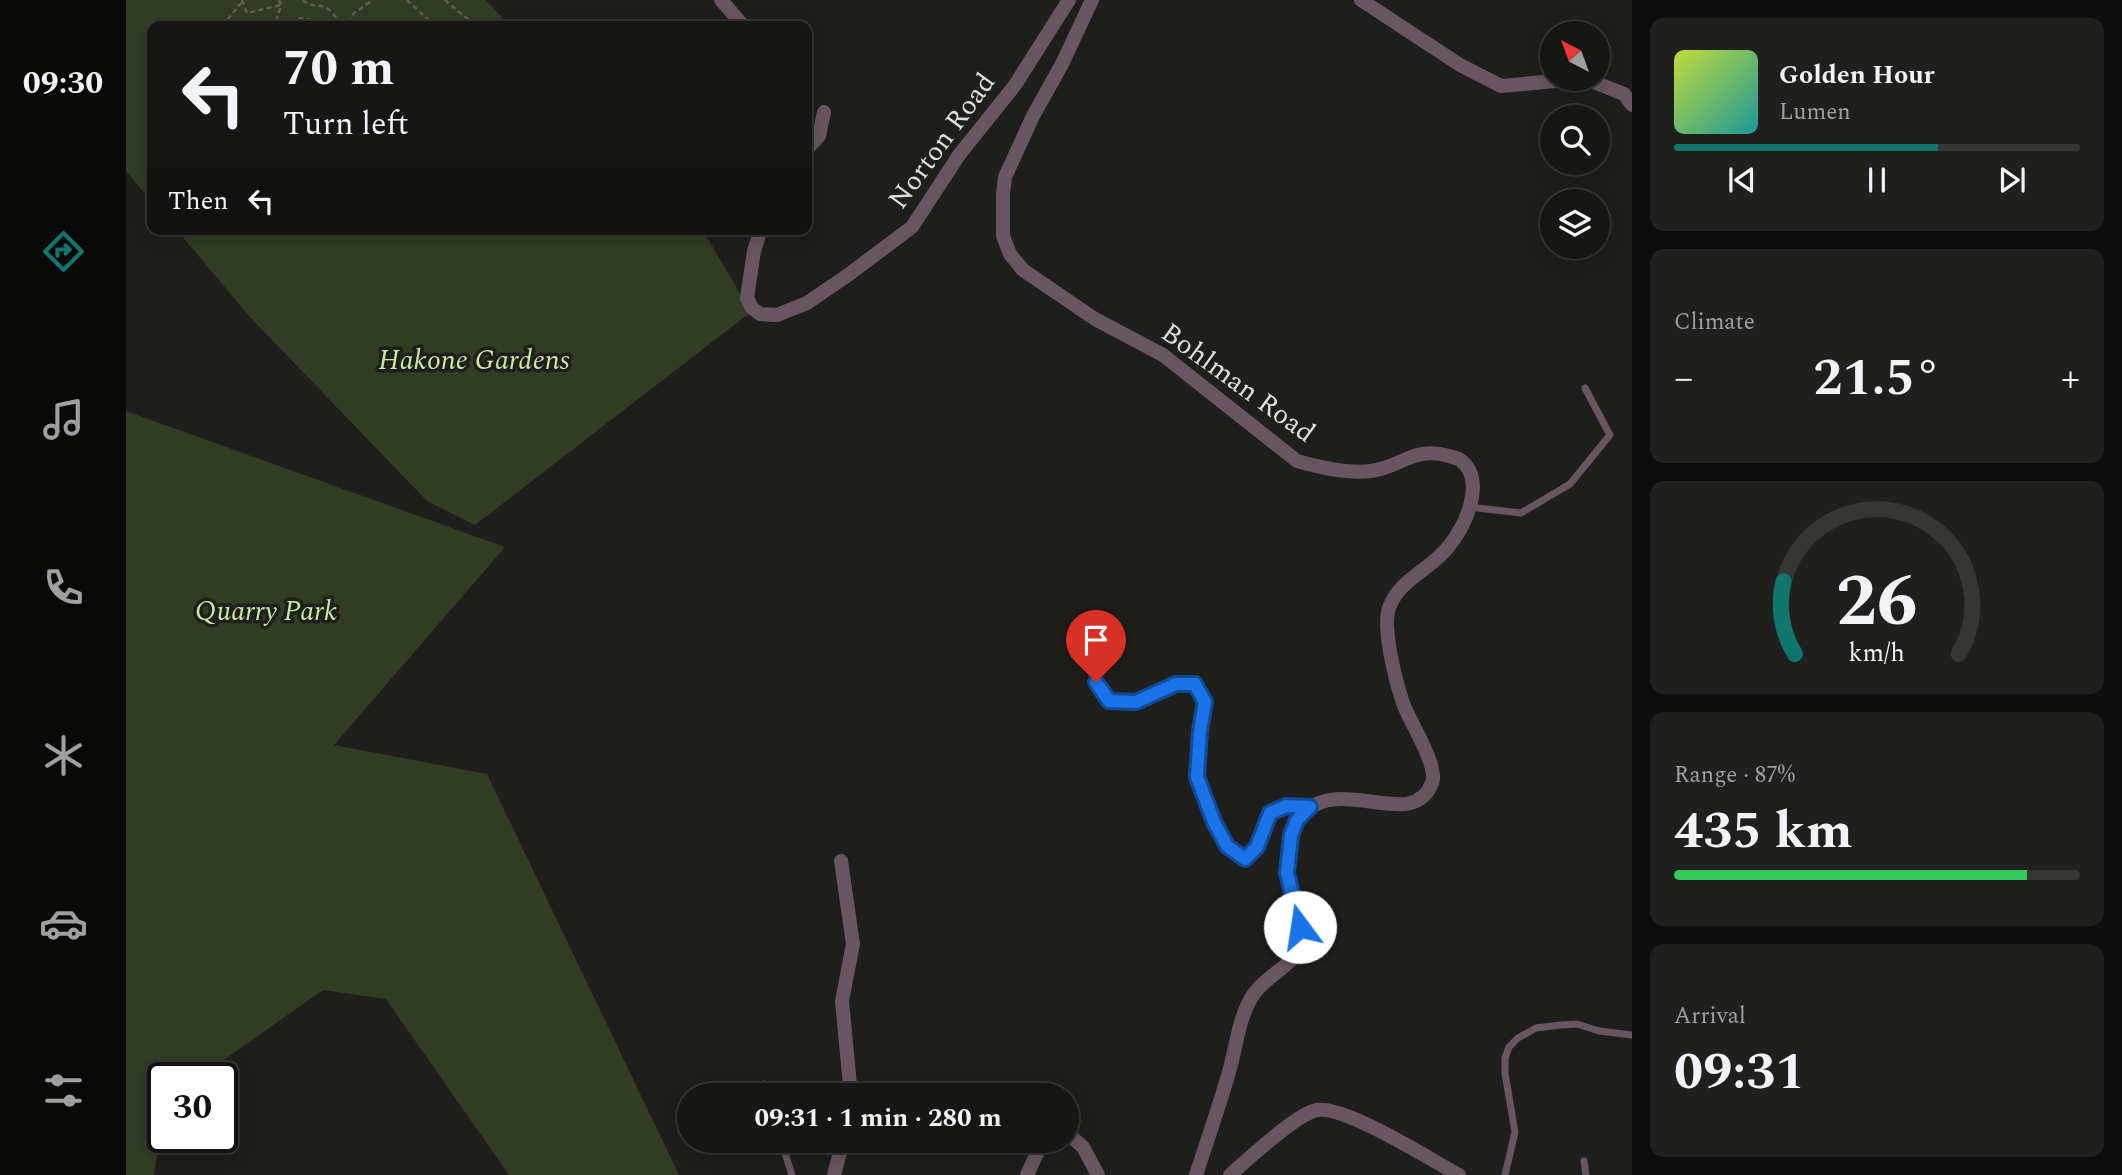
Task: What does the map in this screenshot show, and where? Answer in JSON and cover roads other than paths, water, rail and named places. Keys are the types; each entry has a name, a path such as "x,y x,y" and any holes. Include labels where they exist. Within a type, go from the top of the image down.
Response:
{"street":[{"path":"721,0 739,21"},
{"name":"Norton Road","path":"759,235 747,298 752,308 760,314 777,315 807,303 912,227 960,155 1015,85 1069,0"},
{"name":"Bohlman Road","path":"1092,0 1005,177 1003,236 1010,254 1023,270 1095,320 1163,355 1297,461 1324,469 1371,471 1418,454 1437,453 1459,459 1471,474 1473,490 1468,507 1463,523 1448,548 1401,588 1389,608 1388,631 1395,674 1404,705 1426,750 1434,779 1427,796 1415,803 1398,805 1336,798 1321,800 1310,807"},
{"path":"1361,0 1460,65 1501,86 1540,82"},
{"path":"1610,88 1624,94 1632,105"},
{"path":"812,144 819,136 824,112"},
{"path":"1196,1175 1251,998 1267,978 1290,962 1301,944 1300,927 1287,873 1291,835 1297,820 1310,807"},
{"path":"841,860 853,944 842,1001 850,1083"},
{"path":"1230,1175 1261,1147 1306,1114 1328,1110 1352,1118 1459,1175"},
{"path":"1079,1144 1098,1175"},
{"path":"834,1175 840,1153"},
{"path":"1027,1175 1037,1153"}],"lane":[{"path":"1468,507 1521,513 1570,484 1610,435 1586,388"},
{"path":"1096,682 1109,701 1136,702 1176,684 1195,684 1205,702 1197,777 1214,822 1227,846 1245,859 1257,847 1270,813 1286,806 1310,807"},
{"path":"1505,1175 1515,1132 1505,1073 1505,1058 1509,1047 1518,1038 1536,1028 1561,1025 1577,1024 1599,1031 1632,1035"},
{"path":"785,1153 792,1175"},
{"path":"1584,1161 1586,1175"}],"park label":[{"name":"Hakone Gardens","path":"474,360"},
{"name":"Quarry Park","path":"266,611"}]}
